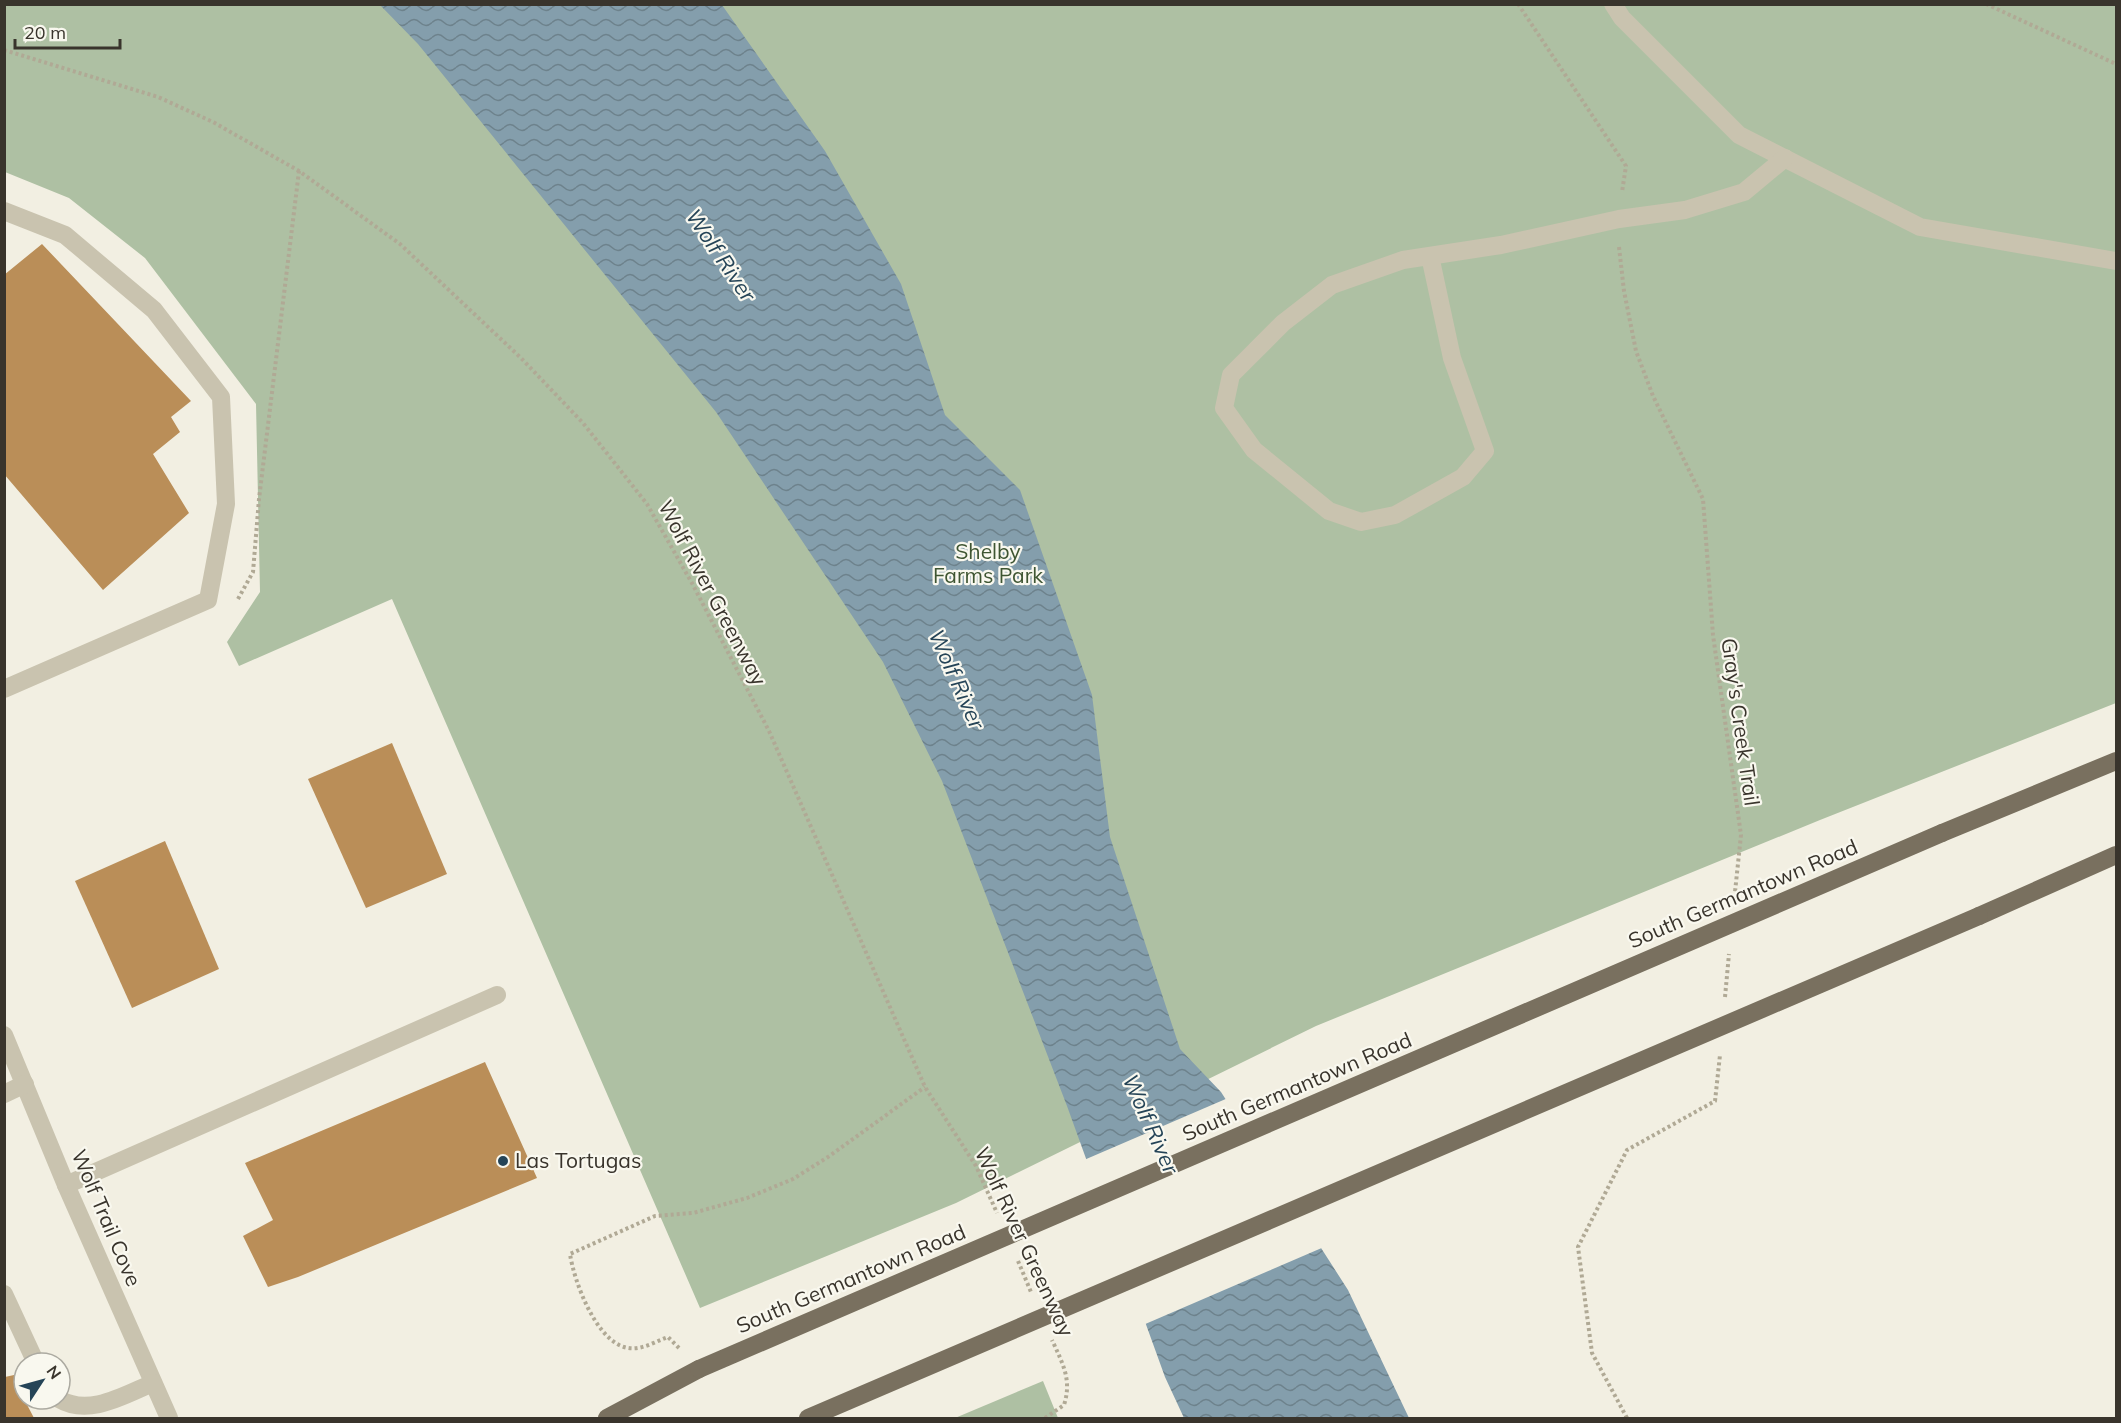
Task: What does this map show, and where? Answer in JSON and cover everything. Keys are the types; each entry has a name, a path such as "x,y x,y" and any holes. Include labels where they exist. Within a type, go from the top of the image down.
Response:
{"main road":[{"name":"South Germantown Road","path":"607,1419 699,1369 1942,833 2116,761"},
{"path":"808,1419 2116,855"}],"street":[{"path":"1612,4 1622,18 1739,135 1920,227 2116,261"},
{"path":"1430,256 1452,358 1485,451 1463,477 1395,515 1361,522 1329,511 1254,450 1224,408 1231,375 1283,323 1332,285 1403,260 1501,245 1619,219 1685,210 1744,192 1785,158"},
{"path":"4,211 65,235 154,310 220,397 226,504 208,600 4,689"},
{"path":"66,1185 497,995"},
{"name":"Wolf Trail Cove","path":"4,1035 66,1185 169,1419"},
{"path":"4,1094 25,1084"},
{"path":"4,1294 30,1351"},
{"path":"72,1406 97,1406 153,1383"}],"path":[{"name":"Gray's Creek Trail","path":"1518,4 1626,166 1618,232 1624,291 1636,351 1653,396 1703,499 1713,635 1741,835 1735,893"},
{"path":"1986,4 2116,64"},
{"name":"Wolf River Greenway","path":"4,50 158,97 213,122 299,171 400,244 464,302 583,423 647,504 693,585 769,731 925,1087 976,1166 1000,1219"},
{"path":"236,600 253,572 259,499 299,171"},
{"path":"1724,1009 1730,951"},
{"path":"1627,1419 1592,1353 1578,1247 1627,1150 1715,1101 1721,1044"},
{"path":"699,1369 668,1337 641,1348 623,1347 605,1334 585,1305 570,1254 655,1216 693,1214 747,1198 793,1179 828,1157 925,1087"},
{"name":"Wolf River Greenway","path":"1014,1252 1032,1295"},
{"name":"Wolf River Greenway","path":"1045,1419 1064,1406 1069,1388 1065,1370 1051,1338"}],"green space":[{"name":"Shelby Farms Park","path":"4,5 2116,5 2116,703 1820,820 1316,1026 956,1203 700,1308 392,599 239,666 227,642 260,592 256,404 145,258 69,198 5,172"},
{"path":"1043,1381 1058,1418 955,1418"}],"water":[{"name":"Wolf River","path":"380,5 722,5 825,151 901,284 945,415 1020,490 1092,695 1110,837 1180,1049 1221,1092 1348,1290 1409,1418 1184,1418 1165,1377 1067,1106 942,781 883,662 716,412 418,44"}],"pier":[{"path":"1228,1098 1324,1247 1143,1325 1084,1160"}],"building":[{"path":"42,244 191,401 171,417 180,432 153,454 189,513 103,590 4,474 4,275"},
{"path":"392,743 447,874 366,908 308,779"},
{"path":"165,841 219,969 132,1008 75,881"},
{"path":"485,1062 537,1178 298,1277 268,1287 243,1236 273,1220 245,1163"},
{"path":"12,1375 12,1411 30,1411 34,1418 5,1418 5,1377"}],"place":[{"name":"Las Tortugas","path":"503,1161"}]}
